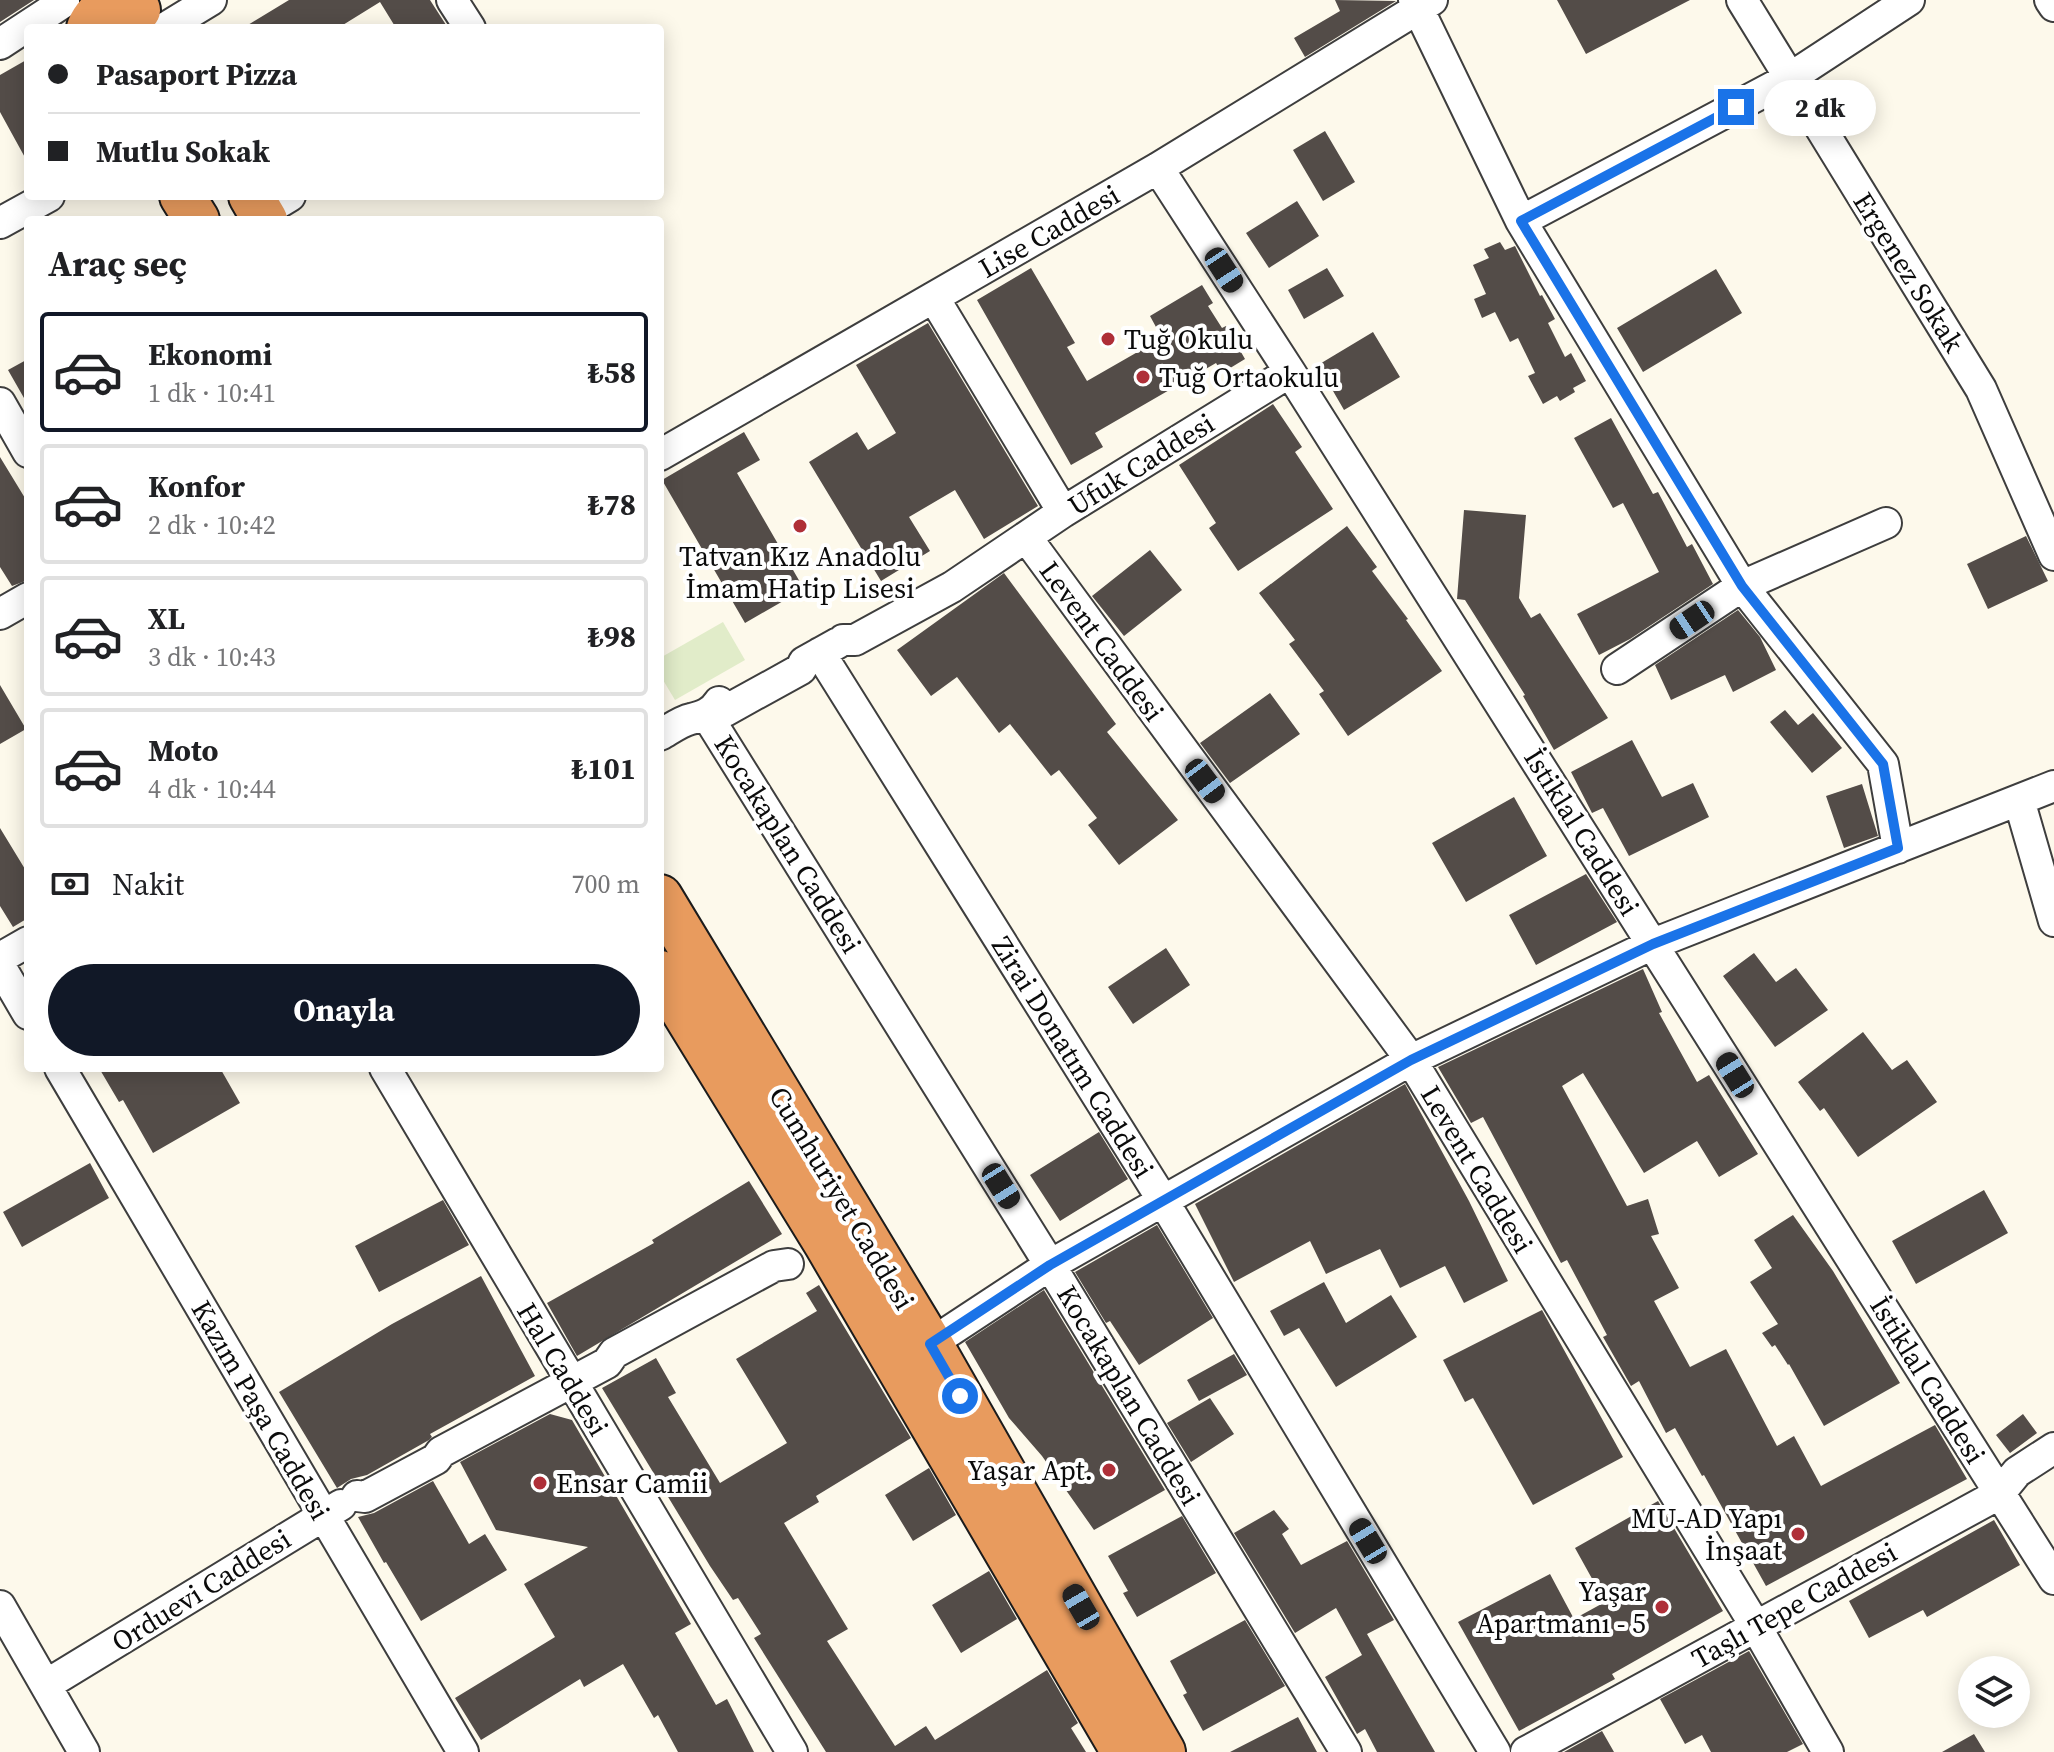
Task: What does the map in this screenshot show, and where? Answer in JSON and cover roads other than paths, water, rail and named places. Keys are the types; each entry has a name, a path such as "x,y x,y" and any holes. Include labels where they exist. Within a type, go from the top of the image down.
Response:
{"highway":[{"path":"74,14 94,17 111,5 121,4 146,17"},
{"name":"Cumhuriyet Caddesi","path":"664,904 930,1344 1163,1752"},
{"name":"Cumhuriyet Caddesi","path":"664,980 826,1243 1124,1752"}],"street":[{"path":"146,17 211,0"},
{"path":"452,0 467,24"},
{"name":"Ergenez Sokak","path":"1742,0 1981,389 2054,555"},
{"path":"1521,221 1790,78 1909,0"},
{"path":"2050,0 2054,6"},
{"path":"1421,3 1521,221 1742,586 1883,764 1898,848"},
{"name":"Lise Caddesi","path":"664,453 1158,168 1421,3"},
{"path":"49,24 74,14"},
{"path":"0,44 24,34"},
{"name":"İstiklal Caddesi","path":"1158,168 2054,1579"},
{"path":"0,223 42,200"},
{"path":"934,298 1063,512"},
{"name":"Ufuk Caddesi","path":"664,733 690,719 725,711 801,669 823,652 855,640 952,587 1063,512 1290,372"},
{"path":"0,403 24,445"},
{"path":"1617,669 1742,586 1886,523"},
{"name":"Levent Caddesi","path":"1026,537 1411,1060 1755,1625 1828,1752"},
{"path":"0,614 24,600"},
{"name":"Zirai Donatım Caddesi","path":"823,652 1162,1199 1495,1752"},
{"name":"Ufuk Caddesi","path":"664,744 695,727 706,714"},
{"name":"Kocakaplan Caddesi","path":"706,714 1050,1265 1346,1752"},
{"path":"930,1344 1050,1265 1411,1060 1653,944 2054,786"},
{"path":"2019,800 2054,921"},
{"path":"0,958 24,944"},
{"path":"0,966 24,1007"},
{"name":"Kazım Paşa Caddesi","path":"62,1072 463,1752"},
{"name":"Hal Caddesi","path":"387,1072 792,1752"},
{"name":"Orduevi Caddesi","path":"46,1685 323,1515 357,1496 365,1497 436,1459 441,1452 607,1363 620,1363 779,1276 788,1264 826,1243"},
{"name":"Taşlı Tepe Caddesi","path":"1526,1752 1999,1494 2017,1472 2054,1448"},
{"path":"0,1606 84,1752"}],"place":[{"name":"Tuğ Okulu","path":"1108,339"},
{"name":"Tuğ Ortaokulu","path":"1143,377"},
{"name":"Tatvan Kız Anadolu İmam Hatip Lisesi","path":"800,526"},
{"name":"Yaşar Apt.","path":"1109,1470"},
{"name":"Ensar Camii","path":"540,1483"},
{"name":"MU-AD Yapı İnşaat","path":"1798,1534"},
{"name":"Yaşar Apartmanı - 5","path":"1662,1607"}]}
